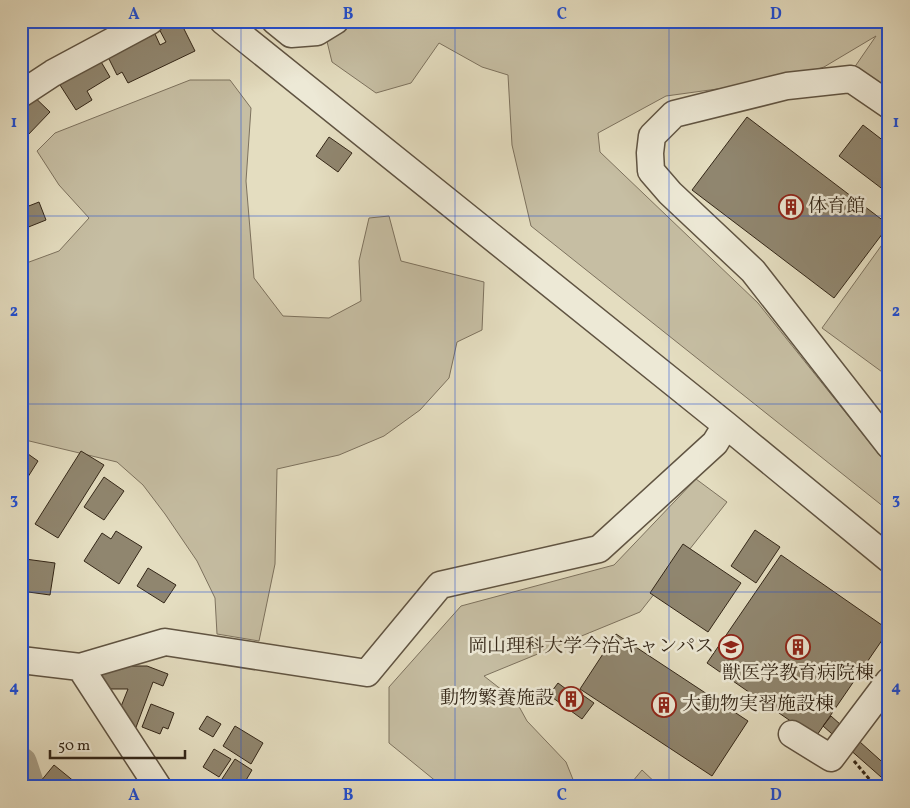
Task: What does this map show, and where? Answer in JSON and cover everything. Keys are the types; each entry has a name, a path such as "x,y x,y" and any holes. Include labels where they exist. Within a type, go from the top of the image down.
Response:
{"street":[{"path":"21,94 53,73 150,21"},
{"path":"224,21 726,425 889,559"},
{"path":"275,21 291,34 317,32 335,21"},
{"path":"889,104 851,78 787,86 674,114 652,136 650,153 652,171 670,193 753,271 889,445"},
{"path":"21,660 80,667 165,642 368,673 440,584 599,549 715,443 726,425"},
{"path":"80,667 158,787"},
{"path":"792,734 832,758 889,681"}],"path":[{"path":"841,746 876,787"}],"shaded area":[{"path":"322,21 889,21 889,93 854,68 876,36 824,67 783,80 666,96 598,133 600,152 758,303 889,467 889,511 531,226 512,145 508,75 482,67 439,43 411,83 376,93 332,62"},
{"path":"190,80 230,80 251,108 246,181 254,278 283,316 329,318 361,301 359,261 369,218 389,216 401,261 484,282 482,330 457,342 449,378 420,410 384,436 339,455 277,469 275,564 259,641 217,634 215,598 197,561 143,485 117,462 21,439 21,265 59,251 89,218 59,185 37,151 55,133"},
{"path":"889,235 889,377 822,328"},
{"path":"696,479 727,502 640,612 484,676 516,701 527,721 566,762 576,787 443,787 389,743 389,687 461,606 614,565"},
{"path":"642,770 660,787 628,787"}],"building":[{"path":"171,21 180,21 195,51 128,83 122,72 117,75 103,47 122,50 155,34 160,45 166,42 158,27"},
{"path":"100,60 110,77 87,91 92,100 76,110 60,85"},
{"path":"25,88 50,112 26,137 21,133 21,92"},
{"name":"体育館","path":"747,117 889,225 834,298 692,190"},
{"path":"863,125 889,145 889,194 839,156"},
{"path":"329,137 352,153 338,172 316,156"},
{"path":"39,202 46,220 21,230 21,209"},
{"path":"21,449 38,461 26,480 21,477"},
{"path":"81,451 104,465 58,538 35,524"},
{"path":"104,477 124,491 104,520 84,507"},
{"path":"755,530 780,547 756,583 731,566"},
{"path":"116,531 142,547 119,584 84,561 102,533 111,539"},
{"path":"683,544 741,583 708,632 650,593"},
{"name":"獣医学教育病院棟","path":"781,555 889,630 815,738 707,663"},
{"path":"25,559 55,563 50,595 21,591"},
{"path":"148,568 176,585 164,603 137,586"},
{"name":"大動物実習施設棟","path":"616,634 748,721 712,776 580,689"},
{"path":"102,666 147,666 168,674 163,686 153,682 132,738 116,719 128,689 102,689"},
{"name":"動物繁養施設","path":"558,683 574,695 577,691 594,703 582,719 549,695"},
{"path":"151,704 174,713 168,729 163,727 160,734 142,727"},
{"path":"207,716 221,724 213,737 199,729"},
{"path":"831,716 889,768 889,784 823,726"},
{"path":"235,726 263,743 251,764 223,746"},
{"path":"214,749 231,759 219,777 203,767"},
{"path":"235,759 252,770 242,787 234,787 222,779"},
{"path":"54,765 81,787 36,787"}],"waterway":[{"path":"21,763 29,787"}],"place":[{"name":"体育館","path":"791,207"},
{"name":"岡山理科大学今治キャンパス","path":"731,647"},
{"name":"獣医学教育病院棟","path":"798,647"},
{"name":"動物繁養施設","path":"571,699"},
{"name":"大動物実習施設棟","path":"664,705"}]}
